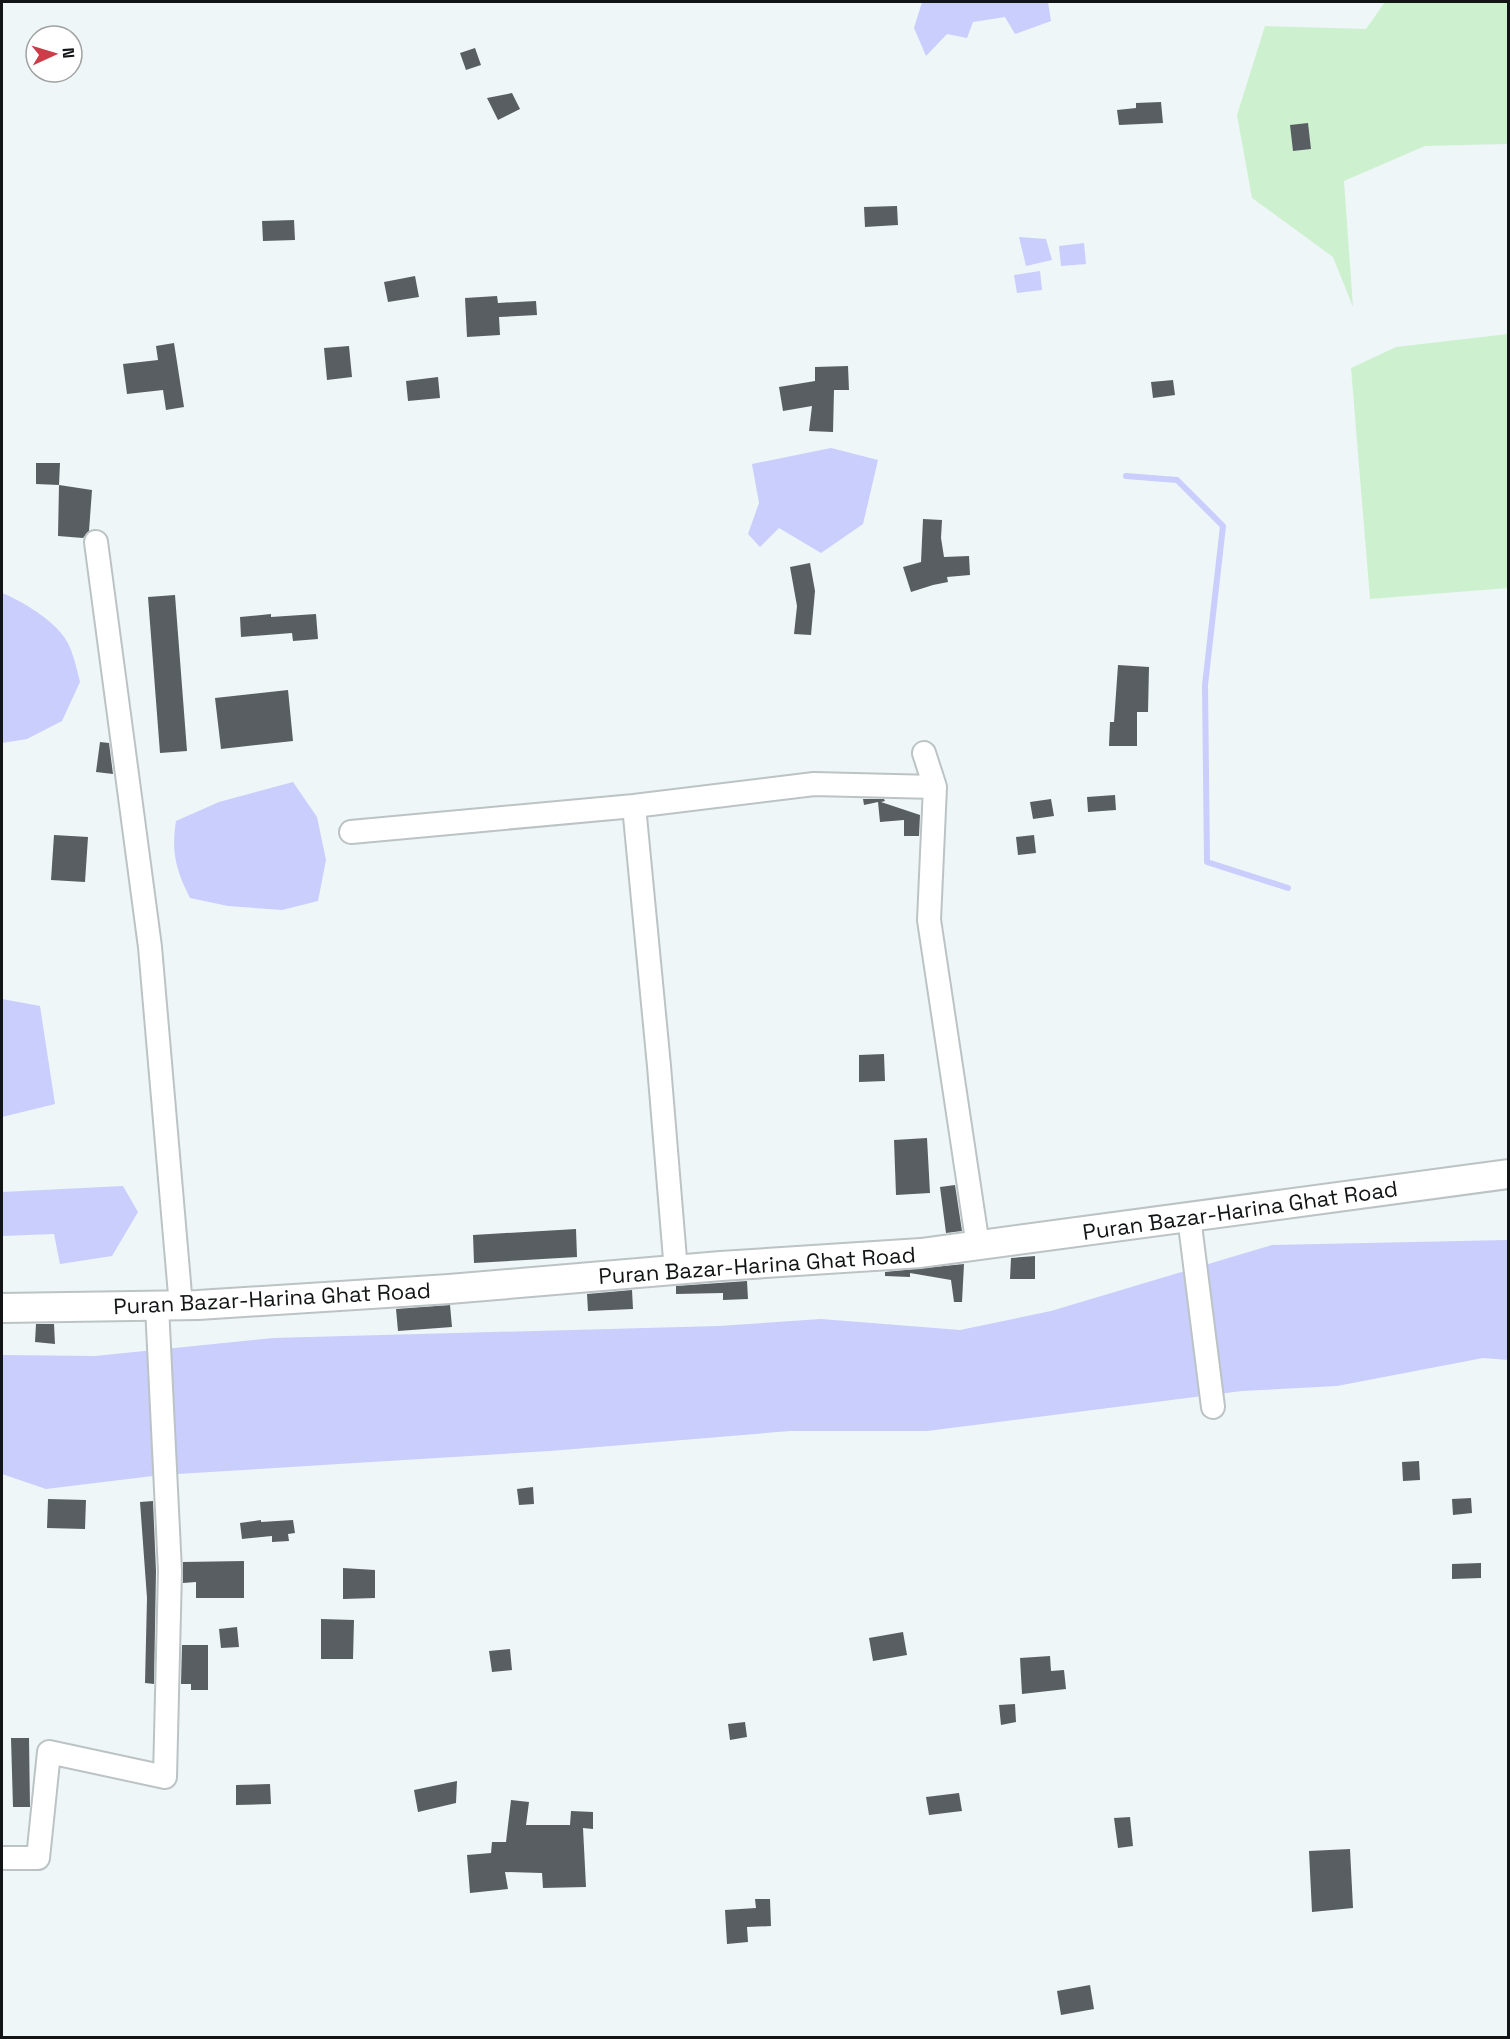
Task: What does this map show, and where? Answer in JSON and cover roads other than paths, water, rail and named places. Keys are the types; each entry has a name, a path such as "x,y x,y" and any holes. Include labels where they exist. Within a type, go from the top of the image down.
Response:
{"main road":[{"name":"Puran Bazar-Harina Ghat Road","path":"2,1308 169,1306 449,1289 921,1253 1509,1174"}],"street":[{"path":"2,1858 38,1858 49,1752 165,1777 170,1570 169,1306 150,947 96,542"},
{"path":"924,753 935,787 929,920 978,1246"},
{"path":"351,832 634,806 814,784 935,787"},
{"path":"634,806 676,1271"},
{"path":"1189,1217 1213,1407"}],"water":[{"path":"922,2 1048,2 1051,21 1015,34 1005,17 973,22 967,38 947,34 926,56 914,28"},
{"path":"1019,237 1046,239 1052,260 1026,266"},
{"path":"1084,243 1086,264 1061,266 1059,246"},
{"path":"1040,271 1042,290 1017,293 1014,275"},
{"path":"831,448 878,460 863,524 821,553 779,528 760,547 748,534 759,503 752,464"},
{"path":"2,593 33,610 61,633 71,650 80,682 62,721 27,739 2,743"},
{"path":"293,782 317,817 326,860 318,901 282,910 228,906 190,898 176,861 174,843 176,821 219,802"},
{"path":"2,999 40,1006 55,1104 2,1117"},
{"path":"123,1186 138,1212 112,1256 60,1264 54,1234 2,1236 2,1192"},
{"path":"1508,1240 1508,1360 1483,1358 1337,1386 1242,1391 927,1431 790,1431 550,1451 161,1475 46,1489 2,1474 2,1355 95,1356 273,1338 719,1326 821,1319 960,1330 1051,1311 1272,1245"}],"waterway":[{"path":"1126,476 1177,480 1223,526 1205,685 1207,862 1288,888"}]}
